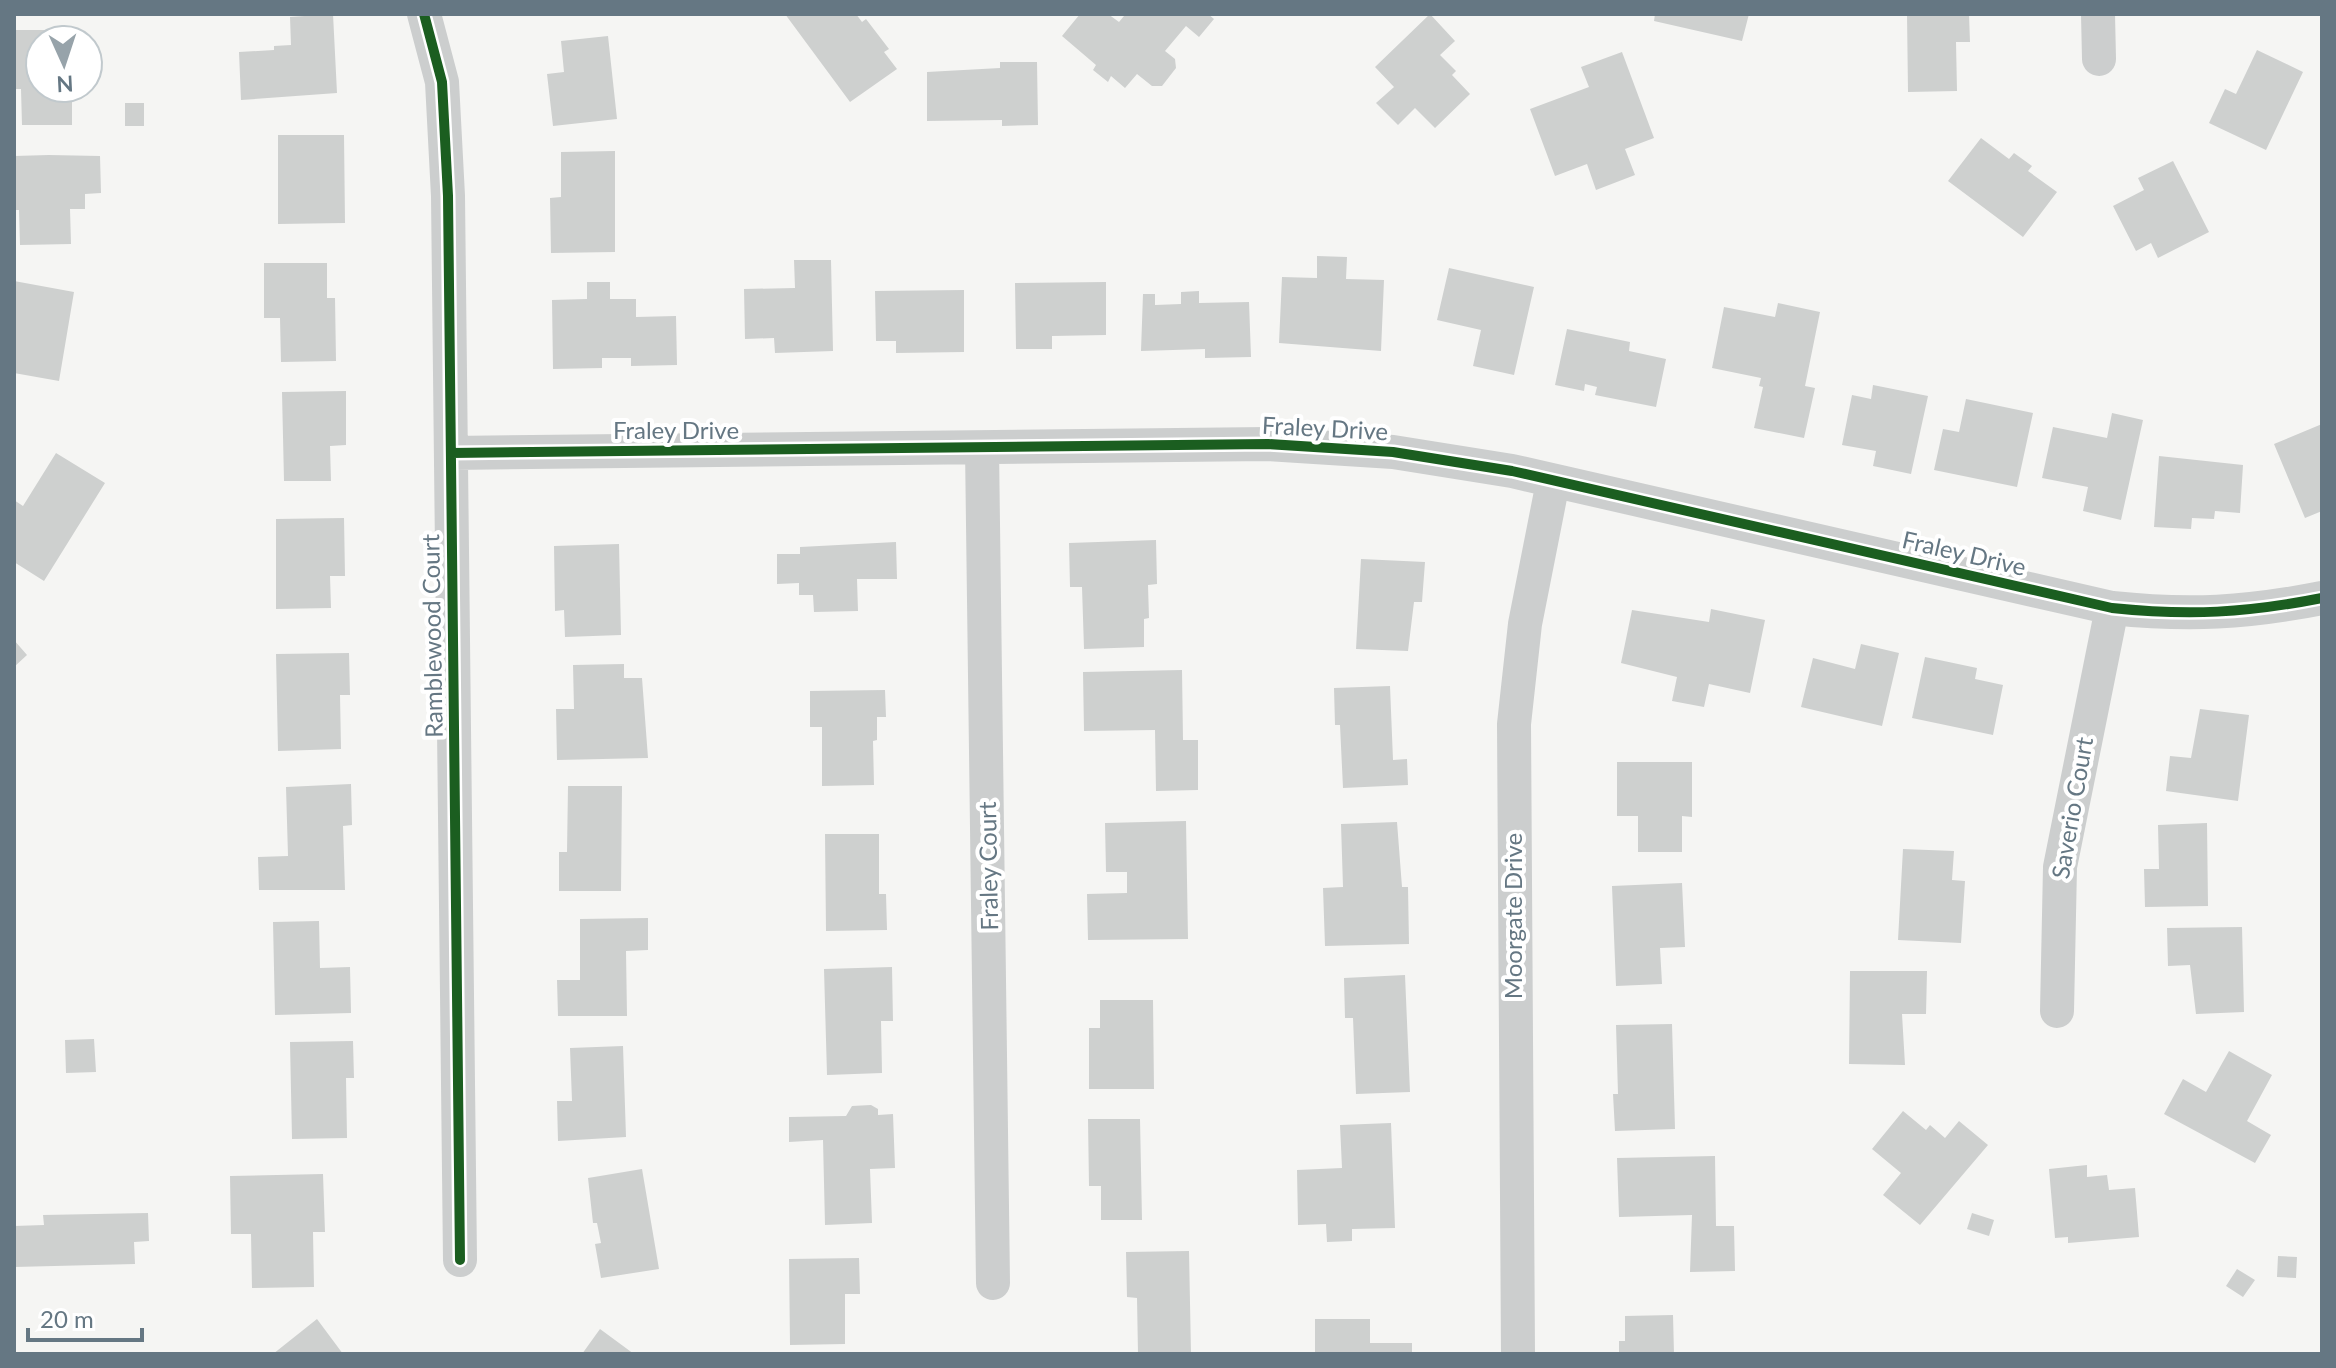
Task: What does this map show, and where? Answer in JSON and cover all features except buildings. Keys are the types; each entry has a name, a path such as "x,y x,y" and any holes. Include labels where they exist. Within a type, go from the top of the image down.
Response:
{"street":[{"name":"Ramblewood Court","path":"424,14 442,82 448,196 460,1260"},
{"path":"2098,14 2099,59"},
{"name":"Fraley Drive","path":"451,453 1268,444 1393,452 1512,471 2112,608 2181,615 2256,611 2322,598"},
{"name":"Fraley Court","path":"982,448 993,1283"},
{"name":"Moorgate Drive","path":"1518,1354 1514,724 1525,624 1553,482"},
{"name":"Saverio Court","path":"2057,1011 2060,867 2112,608"}],"cycle path":[{"path":"424,14 442,82 448,196 460,1260"},
{"path":"451,453 1268,444 1393,452 1512,471 2112,608 2217,612 2322,598"}]}
